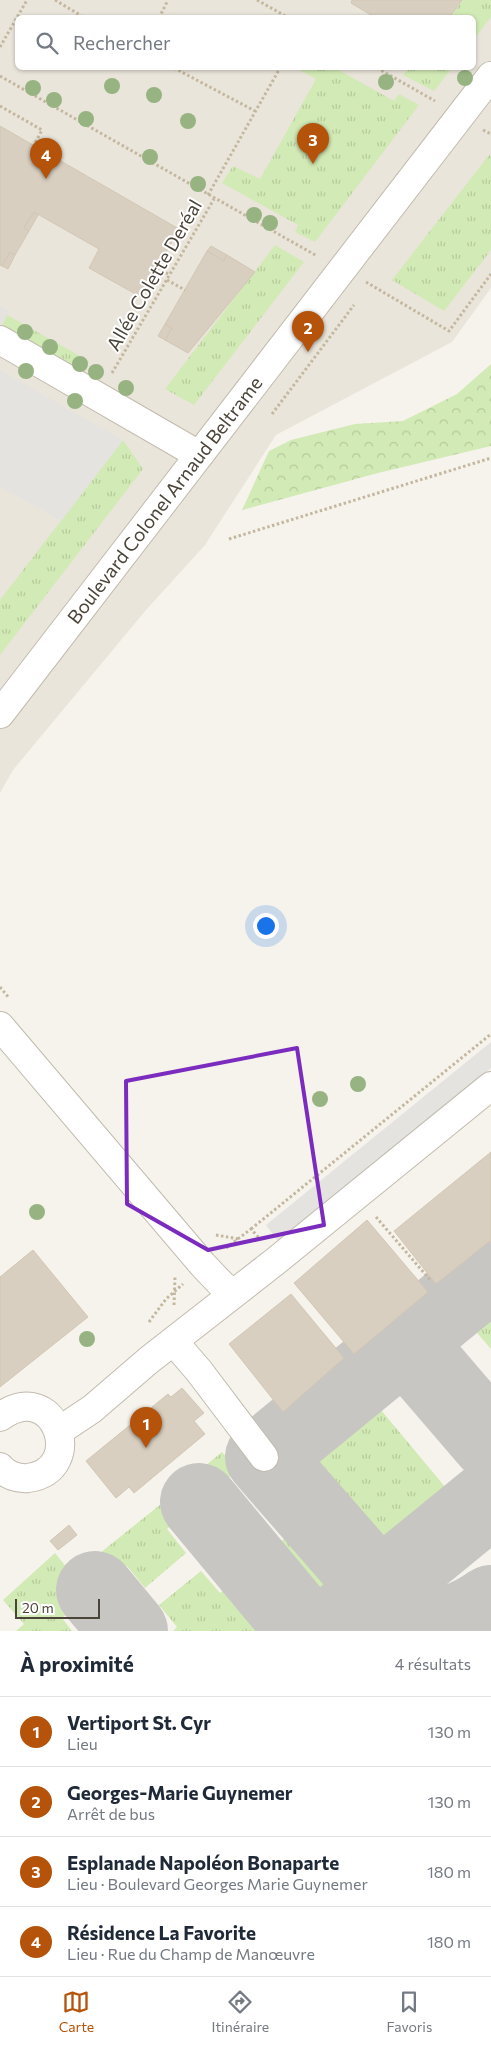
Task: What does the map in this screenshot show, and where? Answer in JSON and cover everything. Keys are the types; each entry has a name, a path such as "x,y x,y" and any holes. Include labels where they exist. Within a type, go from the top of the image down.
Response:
{"street":[{"name":"Boulevard Colonel Arnaud Beltrame","path":"0,714 491,76"},
{"path":"0,340 199,455"},
{"path":"0,1026 203,1265 223,1286 233,1292"},
{"path":"59,1431 92,1409 233,1292 358,1195 491,1086"},
{"path":"174,1342 264,1457"},
{"path":"0,1417 10,1410 21,1406 33,1407 44,1412 53,1420 59,1431 59,1454 54,1464 45,1472 35,1477 24,1478 13,1476 1,1470"}],"path":[{"path":"18,15 27,0"},
{"path":"55,0 80,15"},
{"path":"160,15 168,0"},
{"path":"257,0 284,15"},
{"path":"0,47 15,21"},
{"path":"178,70 255,112"},
{"path":"208,195 279,70"},
{"path":"380,70 460,117"},
{"path":"0,76 294,245 336,277 449,331 491,274"},
{"path":"0,106 42,130 34,145"},
{"name":"Allée Colette Deréal","path":"118,365 214,199"},
{"path":"157,268 170,275"},
{"path":"167,280 185,290"},
{"path":"229,539 491,458"},
{"path":"251,1229 491,1034"},
{"path":"358,1195 431,1281"},
{"path":"169,1270 176,1278 169,1330 174,1342"}],"highlighted area":[{"path":"297,1048 324,1225 208,1250 127,1204 126,1081"}],"shaded area":[{"path":"0,0 491,0 491,288 452,342 276,435 205,545 146,610 13,770 0,793"},
{"path":"0,306 9,311 2,325 0,324"},
{"path":"0,370 123,440 61,521 0,487"},
{"path":"491,1042 491,1068 278,1241 266,1225"}],"green space":[{"path":"463,0 491,0 491,17 476,36 476,15 451,15"},
{"path":"300,70 339,70 394,101 399,94 419,105 315,242 295,232 298,225 222,183 233,166 260,179 316,79"},
{"path":"407,70 450,70 434,91 403,75"},
{"path":"489,155 491,156 491,250 444,311 392,280"},
{"path":"275,245 304,262 194,405 165,389"},
{"path":"7,315 89,361 83,371 2,325"},
{"path":"491,364 491,446 378,473 242,510 269,451 291,440 355,424 403,421 457,394"},
{"path":"123,440 143,469 0,655 0,600"},
{"path":"491,1300 491,1349 466,1320"},
{"path":"364,1406 381,1410 456,1500 417,1535 404,1544 391,1549 376,1549 360,1544 343,1531 289,1461"},
{"path":"243,1447 338,1567 342,1581 341,1592 335,1601 324,1610 304,1609 263,1557 284,1539 231,1476 210,1493 198,1480 199,1471 222,1452 228,1459"},
{"path":"171,1496 183,1499 191,1509 167,1529 186,1553 145,1588 127,1566 105,1581 92,1566 95,1557"},
{"path":"55,1553 89,1595 62,1618 72,1631 16,1631 24,1624 3,1600"},
{"path":"201,1571 220,1593 244,1573 283,1621 286,1631 173,1631 177,1627 159,1605"}],"building":[{"path":"352,0 462,0 451,15 371,15 351,3"},
{"path":"0,126 179,229 141,297 89,268 99,249 34,212 24,228 29,231 15,255 10,252 2,266 0,265"},
{"path":"34,212 38,215 29,231 24,228"},
{"path":"211,246 227,255 224,261 207,251"},
{"path":"207,251 224,261 227,255 255,272 188,353 165,340 172,328 165,324"},
{"path":"10,252 15,255 8,269 2,266"},
{"path":"165,324 172,328 165,340 158,336"},
{"path":"491,1152 491,1240 436,1284 394,1231"},
{"path":"367,1220 428,1292 354,1354 294,1283"},
{"path":"33,1250 88,1317 0,1387 0,1277"},
{"path":"291,1294 344,1358 283,1412 229,1344"},
{"path":"182,1388 204,1413 194,1421 205,1434 134,1493 129,1487 116,1498 86,1461 168,1394 171,1397"},
{"path":"69,1525 77,1535 58,1550 50,1541"}],"taxiway":[{"path":"379,1589 264,1457 491,1271"},
{"path":"405,1342 491,1442"},
{"path":"328,1631 491,1498"},
{"path":"199,1502 306,1631"},
{"path":"95,1590 129,1631"},
{"path":"350,1631 375,1627 428,1629 466,1619 491,1604"}],"place":[{"name":"Esplanade Napoléon Bonaparte","path":"313,164"},
{"name":"Résidence La Favorite","path":"46,179"},
{"name":"Georges-Marie Guynemer","path":"308,352"},
{"name":"Vertiport St. Cyr","path":"146,1448"}]}
